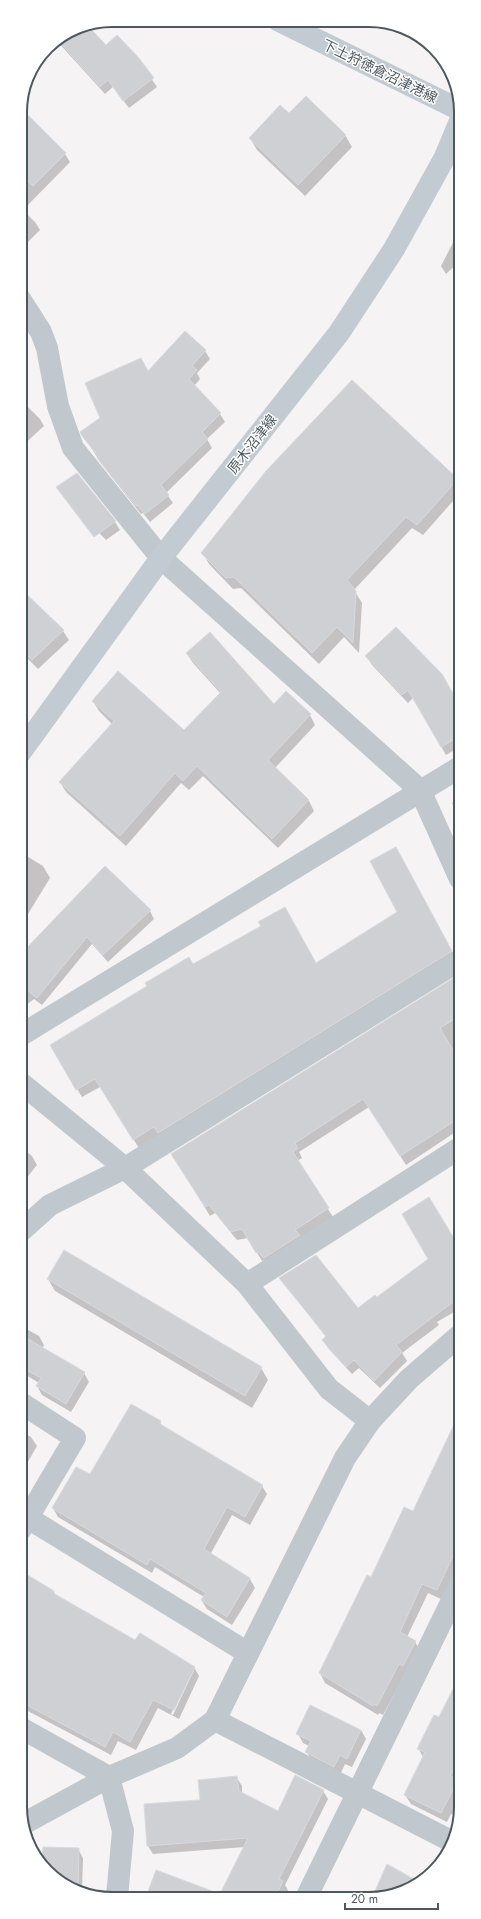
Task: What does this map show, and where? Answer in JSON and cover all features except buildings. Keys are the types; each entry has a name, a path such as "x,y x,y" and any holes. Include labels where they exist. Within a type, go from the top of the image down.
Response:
{"main road":[{"name":"下土狩徳倉沼津港線","path":"291,27 454,107"},
{"name":"原木沼津線","path":"27,743 161,558 339,333 394,249 445,157 454,135"}],"street":[{"path":"27,310 41,332 47,348 58,406 71,444 161,558 420,790 454,866"},
{"path":"27,1031 454,770"},
{"path":"27,1226 50,1205 125,1168 454,964"},
{"path":"27,1088 125,1168 247,1284 329,1389 370,1421"},
{"path":"247,1284 454,1151"},
{"path":"29,1823 109,1776 177,1748 215,1720 346,1458 370,1421 409,1379 454,1340"},
{"path":"27,1407 75,1438 27,1518"},
{"path":"27,1525 248,1654"},
{"path":"309,1892 454,1596"},
{"path":"215,1720 447,1839"},
{"path":"27,1731 109,1776 123,1832 117,1892"}]}
